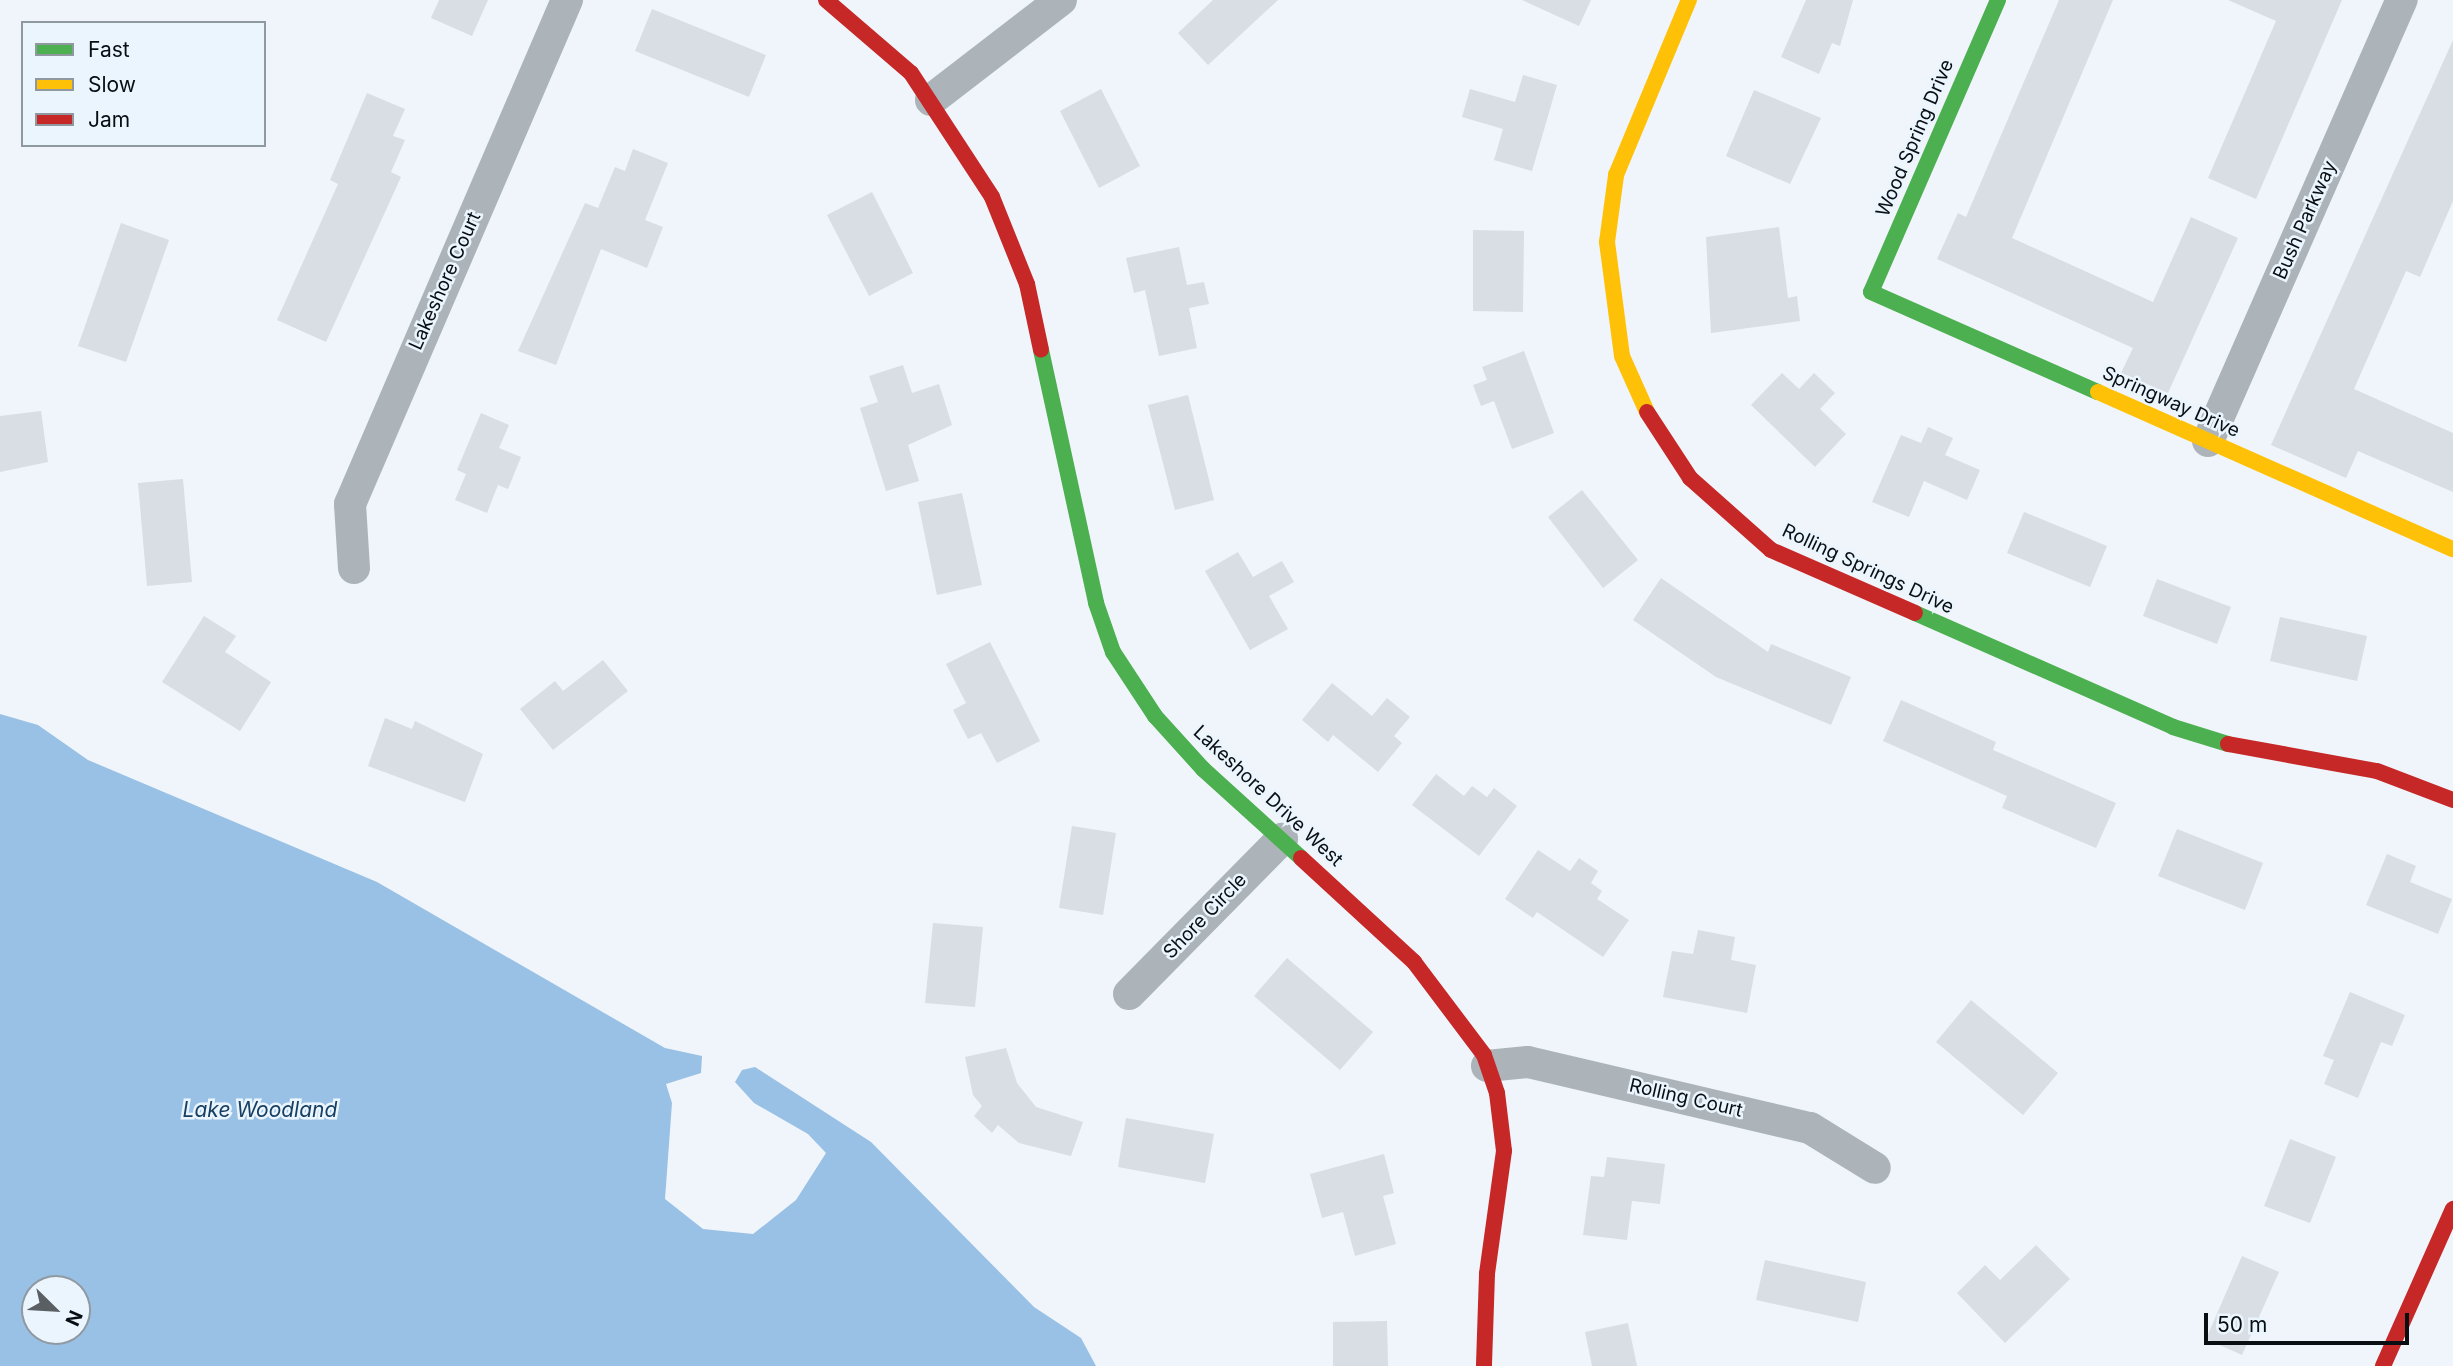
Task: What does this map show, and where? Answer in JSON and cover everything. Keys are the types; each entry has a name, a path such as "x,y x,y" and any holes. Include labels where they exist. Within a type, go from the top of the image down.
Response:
{"street":[{"name":"Lakeshore Court","path":"354,568 351,504 568,0"},
{"name":"Lakeshore Drive West","path":"826,0 859,23 931,100 992,197 1027,284 1096,603 1113,652 1163,725 1414,962 1464,1020 1487,1066 1503,1121 1504,1151 1487,1274 1484,1366"},
{"path":"931,100 1061,0"},
{"name":"Rolling Springs Drive","path":"1689,0 1616,175 1607,242 1622,356 1638,398 1690,478 1771,550 2173,727 2222,743 2377,771 2453,800"},
{"name":"Wood Spring Drive","path":"1871,292 1998,0"},
{"name":"Bush Parkway","path":"2208,441 2402,0"},
{"name":"Springway Drive","path":"1871,292 2453,549"},
{"name":"Shore Circle","path":"1129,994 1282,839"},
{"name":"Rolling Court","path":"1487,1066 1528,1062 1810,1128 1875,1167"},
{"path":"2384,1366 2453,1209"}],"water":[{"name":"Lake Woodland","path":"0,714 38,725 88,760 377,882 665,1048 702,1056 701,1073 666,1084 672,1103 665,1199 703,1229 753,1234 796,1200 826,1153 808,1134 754,1103 735,1082 742,1070 755,1067 871,1142 1034,1307 1081,1338 1096,1366 0,1366"}],"building":[{"path":"439,0 488,0 472,36 431,18"},
{"path":"1213,0 1278,0 1208,65 1178,33"},
{"path":"1522,0 1591,0 1579,26"},
{"path":"1806,0 1853,0 1840,46 1832,43 1819,74 1781,57"},
{"path":"2059,0 2113,0 2012,238 2153,302 2191,217 2238,238 2168,393 2121,373 2133,348 1937,259 1958,213 1966,217"},
{"path":"2228,0 2342,0 2256,199 2208,178 2276,21"},
{"path":"652,9 766,55 749,97 635,51"},
{"path":"2453,40 2453,201 2420,277 2406,271 2354,389 2453,433 2453,492 2358,451 2346,478 2271,445"},
{"path":"1523,75 1557,85 1532,171 1494,160 1503,129 1462,117 1470,89 1515,102"},
{"path":"1101,89 1140,166 1099,188 1060,111"},
{"path":"1754,90 1821,118 1790,184 1726,156"},
{"path":"367,93 405,109 393,136 405,140 391,172 401,177 326,342 277,320 338,184 330,180"},
{"path":"633,149 668,163 645,220 663,227 647,268 601,249 556,365 518,351 585,203 598,208 615,167 625,171"},
{"path":"872,192 913,273 869,296 827,215"},
{"path":"121,223 169,240 126,362 78,346"},
{"path":"1779,227 1788,298 1797,296 1800,321 1711,333 1706,237"},
{"path":"1473,230 1524,231 1523,312 1473,311"},
{"path":"1179,247 1187,285 1204,282 1209,304 1189,308 1197,348 1159,356 1145,290 1134,293 1126,258"},
{"path":"1524,351 1554,433 1512,449 1494,401 1481,406 1473,385 1487,380 1482,367"},
{"path":"903,365 912,393 939,384 952,425 908,445 919,481 886,491 860,408 878,402 869,376"},
{"path":"1782,373 1799,389 1814,373 1835,393 1820,409 1846,434 1815,467 1751,405"},
{"path":"1188,395 1214,500 1175,510 1148,405"},
{"path":"41,411 48,462 0,472 0,416"},
{"path":"481,413 509,425 499,448 521,457 508,489 498,485 487,513 455,500 466,474 457,470"},
{"path":"1928,427 1953,438 1945,455 1980,470 1967,500 1924,481 1909,517 1872,502 1901,435 1921,443"},
{"path":"183,479 192,582 147,586 138,483"},
{"path":"1582,490 1638,560 1603,588 1548,517"},
{"path":"962,493 982,585 937,595 918,502"},
{"path":"2024,512 2107,546 2090,587 2007,553"},
{"path":"1238,552 1253,577 1282,561 1294,582 1269,596 1288,629 1250,650 1205,571"},
{"path":"1661,578 1768,652 1771,644 1851,677 1831,725 1716,677 1633,620"},
{"path":"2157,579 2231,607 2217,644 2143,616"},
{"path":"204,616 236,636 225,652 271,682 240,731 162,682"},
{"path":"2280,617 2367,636 2357,681 2270,661"},
{"path":"990,642 1040,741 997,763 981,733 968,739 953,710 966,703 946,664"},
{"path":"603,660 628,691 553,750 520,709 555,681 563,691"},
{"path":"1332,683 1372,716 1387,698 1410,717 1394,736 1402,743 1378,772 1333,735 1328,742 1302,720"},
{"path":"1901,700 1996,742 1993,750 2116,803 2096,848 2002,808 2007,796 1883,741"},
{"path":"385,718 412,729 415,721 483,754 465,802 368,766"},
{"path":"1436,774 1464,796 1472,786 1487,797 1494,788 1517,806 1479,856 1412,805"},
{"path":"1072,826 1116,833 1103,915 1059,908"},
{"path":"2177,829 2263,863 2245,910 2158,876"},
{"path":"1538,850 1570,871 1579,858 1598,871 1591,883 1602,891 1597,899 1629,920 1603,957 1537,912 1533,918 1505,899"},
{"path":"2387,854 2416,866 2410,882 2452,899 2438,934 2366,905"},
{"path":"933,923 983,927 975,1007 925,1003"},
{"path":"1698,930 1735,937 1731,960 1756,965 1747,1013 1663,997 1672,951 1693,954"},
{"path":"1287,958 1373,1032 1340,1070 1254,996"},
{"path":"2350,992 2405,1015 2392,1046 2381,1042 2358,1098 2324,1084 2334,1060 2323,1056"},
{"path":"1971,1000 2058,1073 2023,1115 1936,1042"},
{"path":"1006,1048 1017,1083 1036,1107 1083,1122 1071,1156 1019,1143 998,1125 992,1133 974,1116 982,1106 973,1095 965,1057"},
{"path":"1126,1118 1214,1134 1205,1183 1118,1167"},
{"path":"2290,1139 2336,1157 2310,1223 2264,1206"},
{"path":"1384,1154 1394,1193 1383,1196 1396,1244 1355,1256 1343,1212 1322,1218 1310,1174"},
{"path":"1607,1157 1665,1164 1660,1204 1632,1201 1627,1240 1583,1235 1591,1176 1604,1177"},
{"path":"2036,1245 2070,1279 2005,1343 1957,1293 1985,1265 2000,1280"},
{"path":"2242,1256 2279,1272 2242,1355 2206,1339"},
{"path":"1765,1260 1866,1282 1858,1322 1756,1300"},
{"path":"1387,1321 1388,1366 1333,1366 1333,1322"},
{"path":"1628,1323 1637,1366 1592,1366 1585,1332"}],"traffic: fast":[{"path":"1998,0 1871,292 2098,392"},
{"path":"1041,350 1096,603 1113,652 1155,716 1203,769 1301,858"},
{"path":"1915,613 2173,727 2228,744"}],"traffic: slow":[{"path":"1647,412 1622,356 1607,242 1616,175 1689,0"},
{"path":"2098,392 2453,549"}],"traffic: jam":[{"path":"826,0 911,73 992,197 1027,284 1041,350"},
{"path":"1647,412 1690,478 1771,550 1915,613"},
{"path":"2228,744 2377,771 2453,800"},
{"path":"1301,858 1414,962 1484,1055 1497,1093 1504,1151 1487,1274 1484,1366"},
{"path":"2383,1366 2453,1209"}]}
